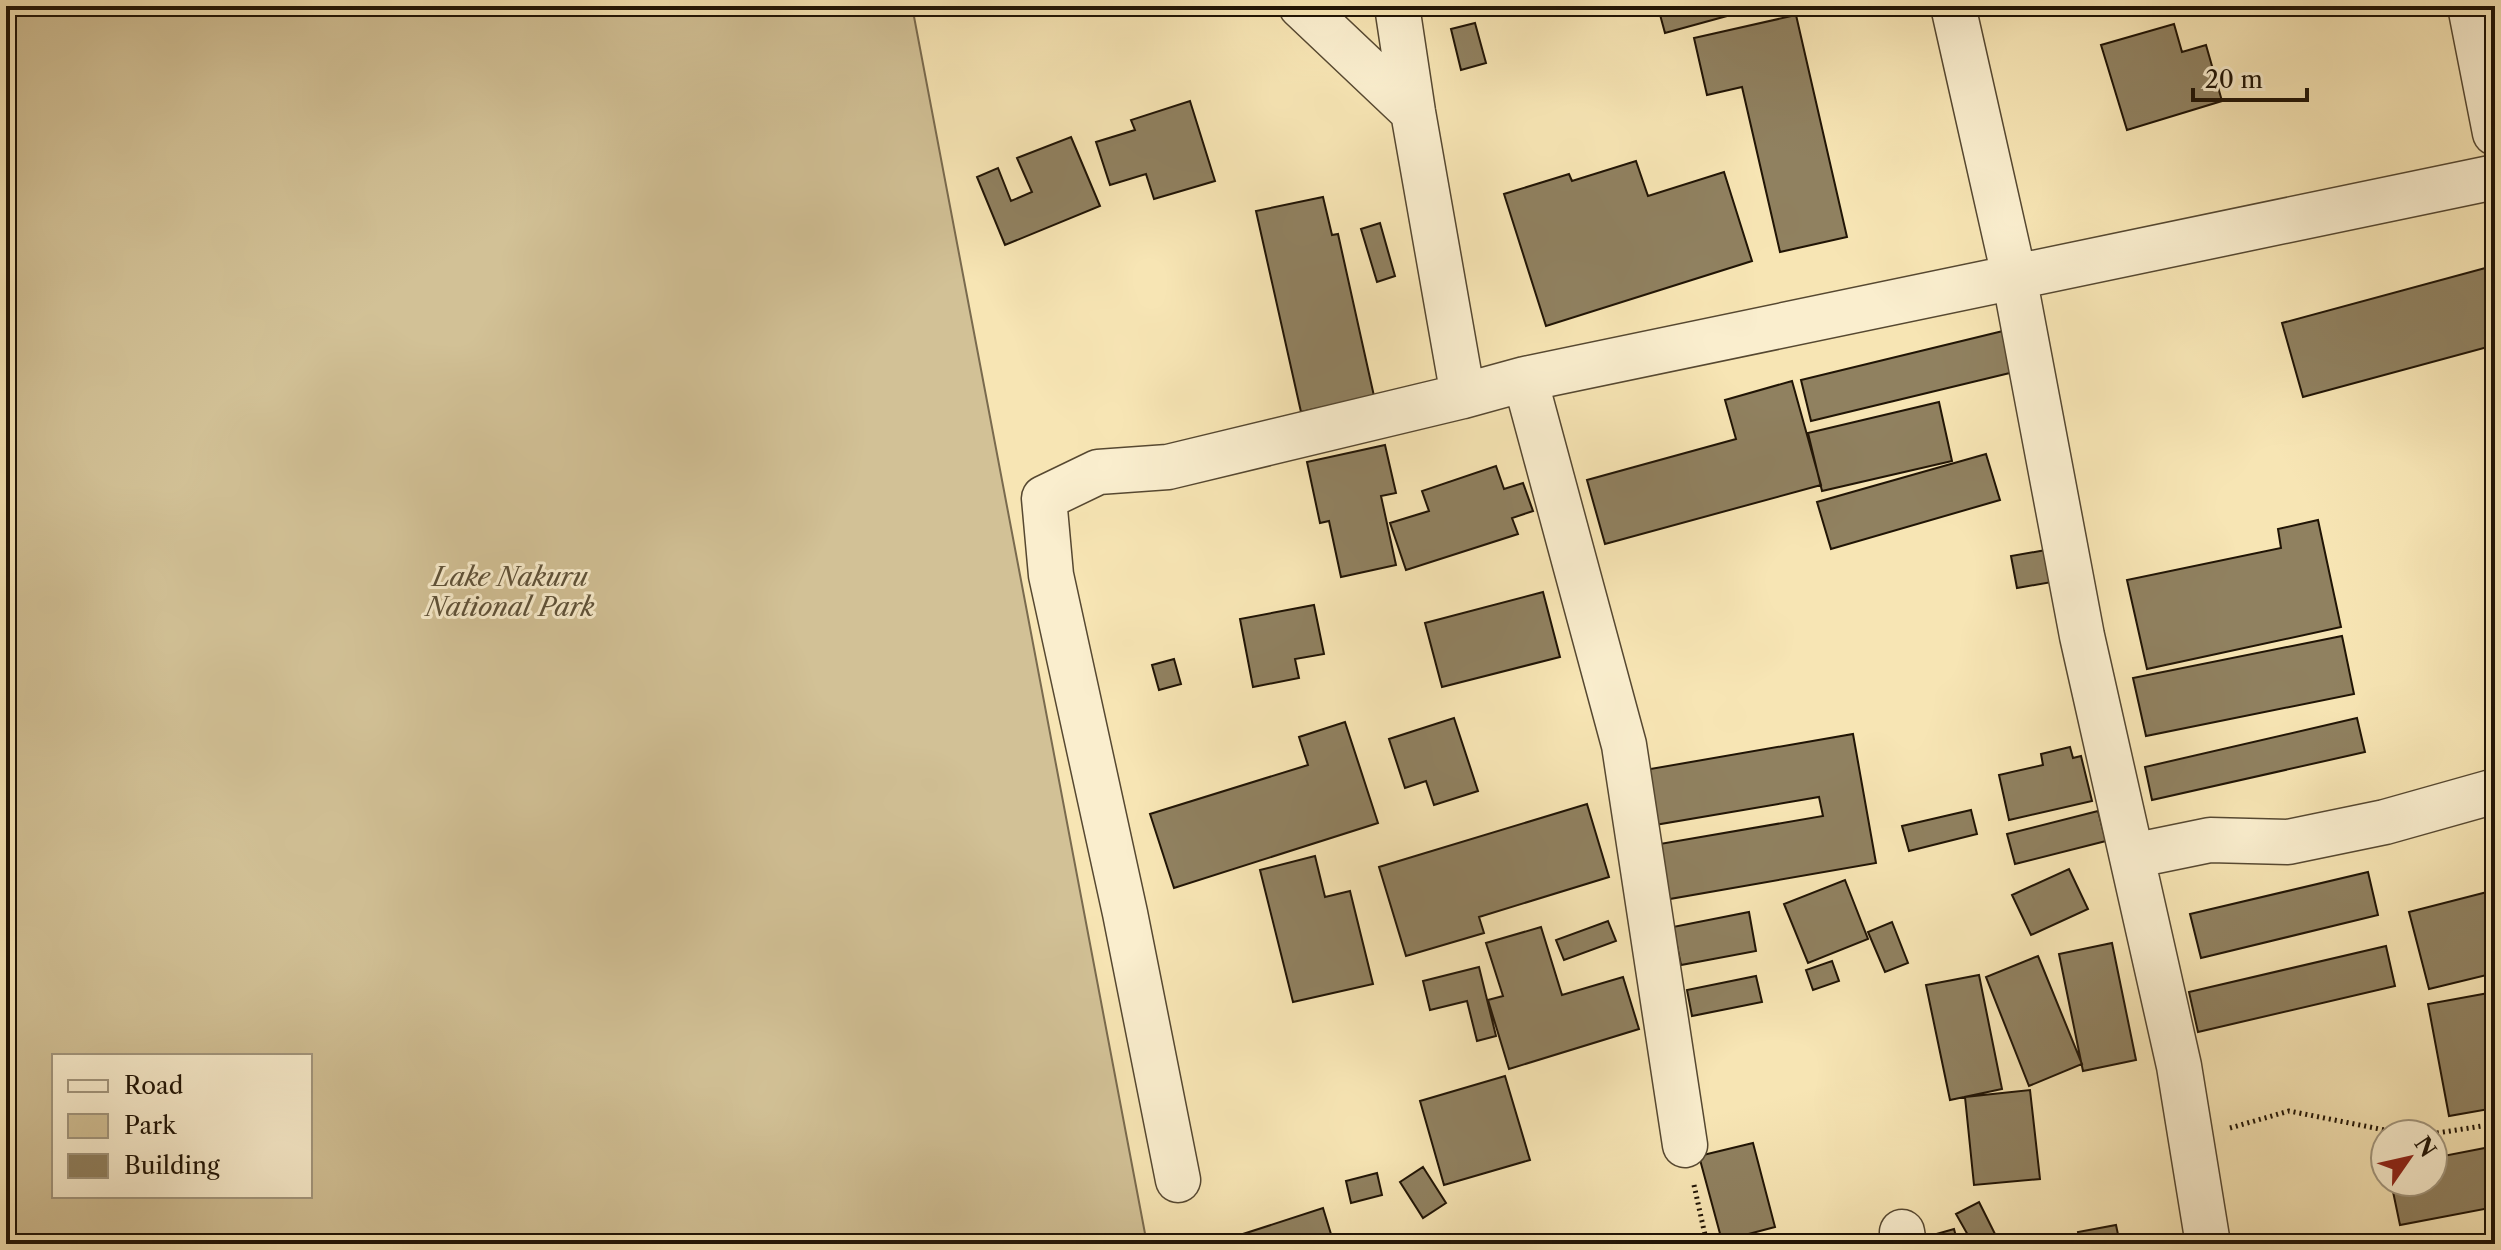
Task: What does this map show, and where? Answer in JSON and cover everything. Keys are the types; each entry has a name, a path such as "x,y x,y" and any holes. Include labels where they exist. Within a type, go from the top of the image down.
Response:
{"street":[{"path":"1301,6 1413,112"},
{"path":"1397,6 1463,396"},
{"path":"1953,6 2014,276 2082,636 2179,1066 2208,1244"},
{"path":"2470,6 2495,133"},
{"path":"1178,1180 1125,913 1051,575 1044,498 1098,472 1168,467 1525,379 2495,177"},
{"path":"1525,379 1624,745 1685,1145"},
{"path":"2132,856 2210,840 2288,842 2385,822 2495,791"}],"path":[{"path":"2191,1139 2289,1111 2369,1127"},
{"path":"2449,1131 2495,1124"},
{"path":"1685,1145 1707,1244"}],"green space":[{"name":"Lake Nakuru National Park","path":"6,6 912,6 1147,1244 6,1244"}],"building":[{"path":"1677,6 1724,6 1727,16 1665,33 1659,11"},
{"path":"1796,15 1847,237 1780,252 1742,87 1707,95 1694,38"},
{"path":"1475,23 1486,63 1461,70 1451,29"},
{"path":"2174,24 2182,52 2206,45 2222,101 2127,130 2101,45"},
{"path":"1190,101 1215,181 1154,199 1146,174 1110,185 1096,142 1135,130 1131,120"},
{"path":"1071,137 1100,206 1005,245 977,177 998,168 1011,201 1032,192 1017,158"},
{"path":"1636,161 1648,196 1724,172 1752,261 1546,326 1504,194 1569,174 1572,181"},
{"path":"1323,197 1332,235 1338,234 1374,396 1301,412 1256,211"},
{"path":"1380,223 1395,276 1377,282 1361,229"},
{"path":"2489,267 2495,291 2495,345 2303,397 2282,323"},
{"path":"2003,331 2014,372 1811,421 1801,380"},
{"path":"1792,381 1821,485 1605,544 1587,480 1736,439 1725,400"},
{"path":"1939,402 1952,461 1822,491 1808,433"},
{"path":"1385,445 1396,493 1381,496 1396,565 1341,577 1329,521 1320,523 1307,462"},
{"path":"1986,454 2000,500 1831,549 1817,502"},
{"path":"1496,466 1504,489 1523,483 1533,511 1512,518 1518,534 1406,570 1390,523 1429,511 1422,491"},
{"path":"2318,520 2341,627 2147,669 2127,580 2281,548 2278,529"},
{"path":"2046,550 2052,582 2017,588 2011,556"},
{"path":"1543,592 1560,657 1442,687 1425,623"},
{"path":"1314,605 1324,654 1295,659 1299,678 1253,687 1240,619"},
{"path":"2342,636 2354,694 2146,736 2133,678"},
{"path":"1174,659 1181,684 1159,690 1152,665"},
{"path":"1454,718 1478,791 1434,805 1426,781 1405,788 1389,739"},
{"path":"2357,718 2365,752 2152,800 2145,767"},
{"path":"1345,722 1378,823 1174,888 1150,814 1308,765 1299,737"},
{"path":"1853,734 1876,863 1664,900 1654,845 1823,816 1819,797 1643,827 1633,772"},
{"path":"2070,747 2073,758 2081,756 2092,801 2009,820 1999,775 2043,765 2041,754"},
{"path":"1587,804 1609,877 1479,917 1484,933 1406,956 1379,867"},
{"path":"1971,810 1977,834 1909,851 1902,826"},
{"path":"2098,811 2106,841 2015,864 2007,834"},
{"path":"1315,856 1325,897 1350,891 1373,984 1293,1002 1260,870"},
{"path":"2069,869 2088,909 2031,935 2012,895"},
{"path":"2368,872 2378,915 2201,958 2190,914"},
{"path":"1845,880 1868,939 1808,963 1784,904"},
{"path":"2491,891 2495,908 2495,973 2429,989 2409,912"},
{"path":"1749,912 1756,951 1681,965 1673,927"},
{"path":"1608,921 1616,941 1564,960 1556,940"},
{"path":"1892,922 1908,963 1885,972 1868,932"},
{"path":"1541,927 1562,995 1623,977 1639,1029 1509,1069 1488,1000 1503,996 1486,943"},
{"path":"2112,943 2136,1060 2083,1071 2059,954"},
{"path":"2386,946 2395,986 2198,1032 2189,992"},
{"path":"2038,956 2082,1064 2029,1086 1986,977"},
{"path":"1832,961 1839,981 1813,990 1806,970"},
{"path":"1479,967 1496,1036 1477,1041 1467,1001 1430,1010 1423,981"},
{"path":"1979,975 2002,1089 1950,1100 1926,985"},
{"path":"1756,976 1762,1002 1692,1016 1687,990"},
{"path":"2494,992 2495,1108 2449,1116 2428,1004"},
{"path":"1505,1076 1530,1160 1444,1185 1420,1101"},
{"path":"2030,1090 2040,1179 1974,1185 1965,1097"},
{"path":"1753,1143 1775,1227 1722,1241 1699,1156"},
{"path":"2495,1146 2495,1207 2400,1225 2394,1198 2449,1198 2449,1155"},
{"path":"1423,1167 1446,1203 1423,1218 1400,1182"},
{"path":"1377,1173 1382,1195 1351,1203 1346,1181"},
{"path":"1979,1202 2000,1244 1973,1244 1956,1214"},
{"path":"1323,1208 1334,1244 1246,1244 1243,1234"},
{"path":"2116,1225 2120,1244 2080,1244 2078,1232"},
{"path":"1954,1229 1958,1244 1928,1244 1926,1237"}]}
